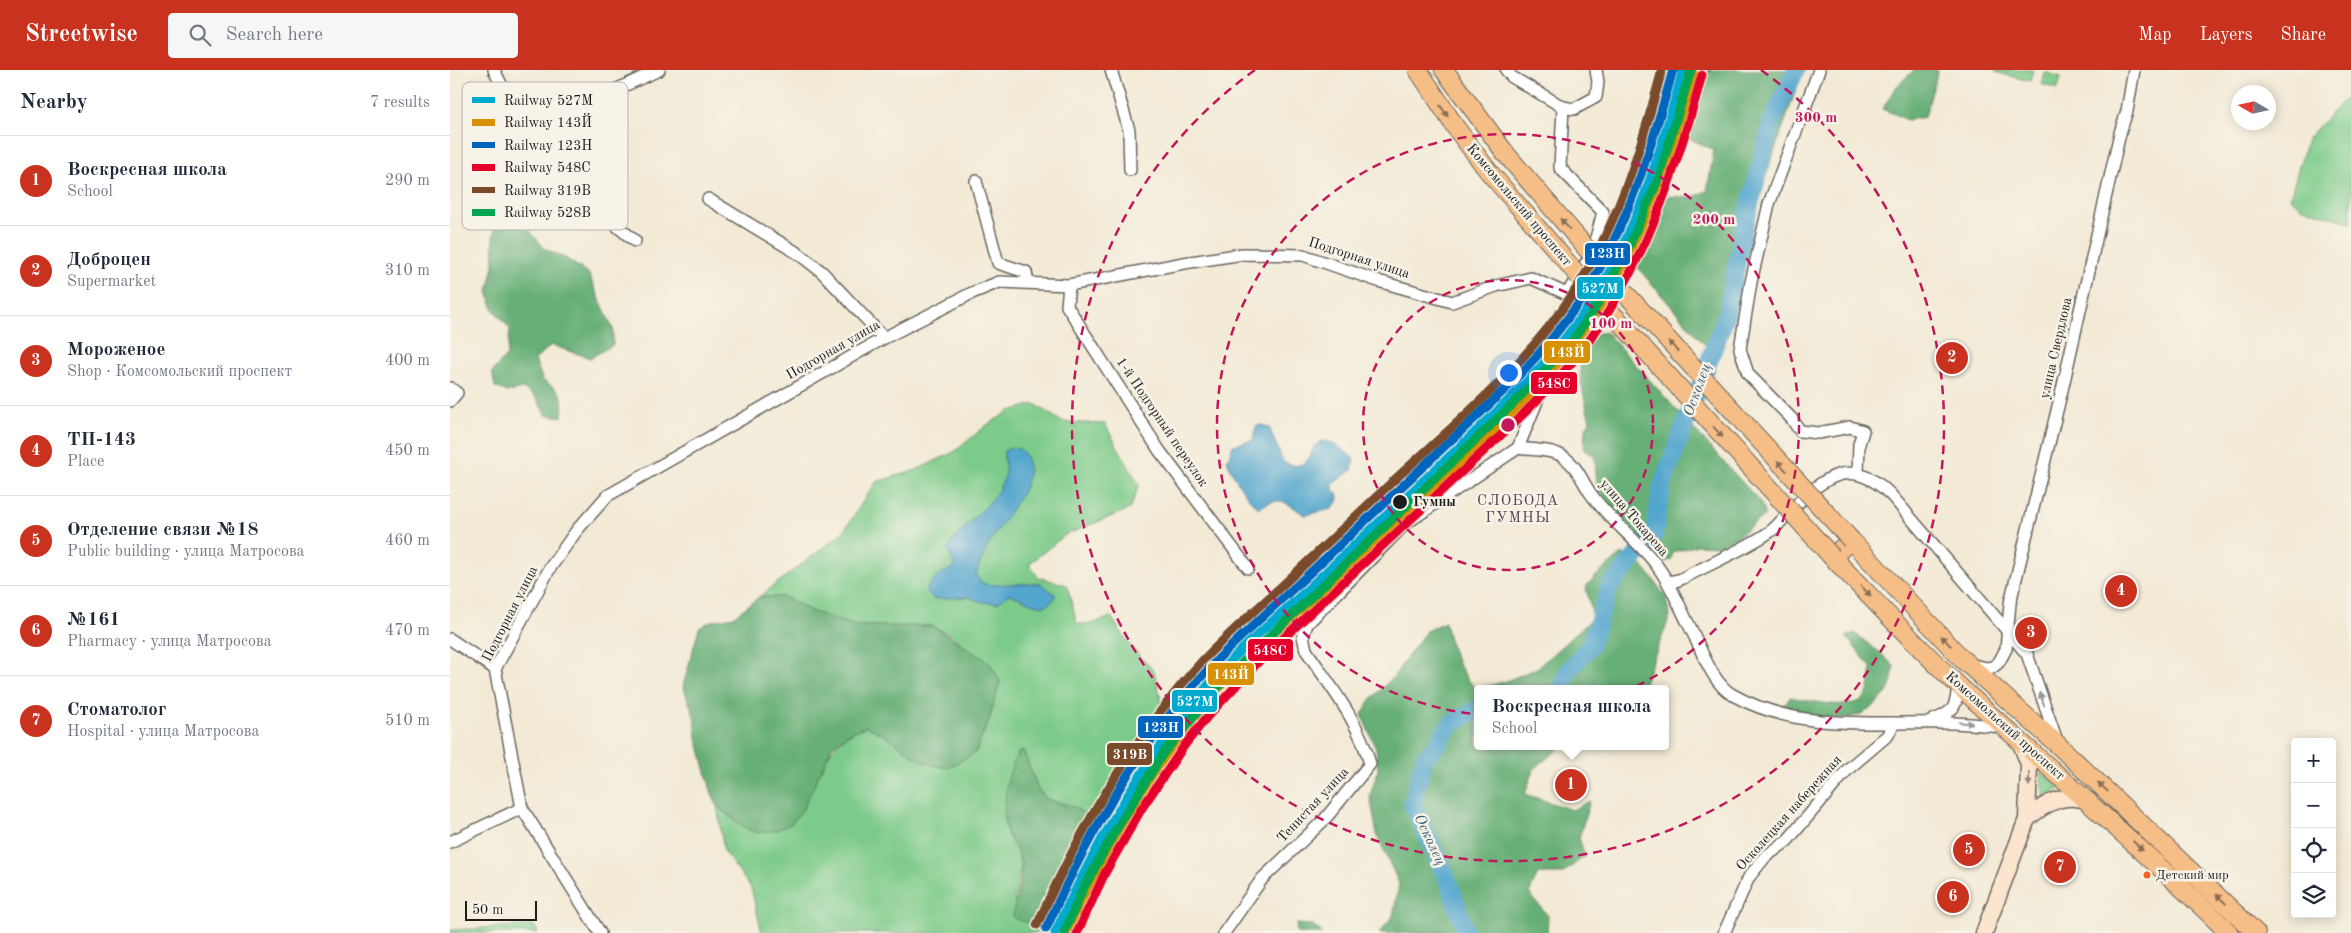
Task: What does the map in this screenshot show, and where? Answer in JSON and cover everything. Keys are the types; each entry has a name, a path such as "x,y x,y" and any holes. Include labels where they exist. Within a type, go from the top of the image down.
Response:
{"main road":[{"name":"Комсомольский проспект","path":"1418,70 1456,128 1489,172 1590,289 1832,557 1958,685 2090,801 2229,933"},
{"name":"Комсомольский проспект","path":"1444,70 1506,154 1616,283 1967,664 2058,745 2256,933"},
{"path":"1832,557 1851,540"},
{"path":"1984,933 2027,819 2029,764 2020,741"},
{"path":"2027,819 2042,806 2064,798 2090,801"}],"street":[{"path":"494,70 500,82"},
{"path":"628,84 659,70"},
{"path":"1111,70 1129,130 1130,170"},
{"path":"1511,72 1563,107 1574,109 1596,97 1598,82 1596,70"},
{"path":"1518,448 1546,379 1601,317 1648,228 1702,70"},
{"path":"1668,582 1680,580 1772,530 1799,502 1827,479 1850,472 1858,473 1859,444 1863,430 1850,427 1818,433 1800,431 1791,418 1748,374 1740,349 1751,282 1769,204 1819,70"},
{"name":"улица Свердлова","path":"1967,664 1987,668 1994,667 2006,649 2010,602 2063,386 2120,133 2127,112 2134,70"},
{"name":"Подгорная улица","path":"600,933 522,808 495,669 550,568 578,530 608,496 884,338 972,292 999,282 1028,282 1069,286 1184,263 1243,254 1303,255 1378,281 1452,302 1496,286 1531,278 1567,294 1592,253 1603,212 1560,168 1563,107"},
{"path":"976,182 998,263 1026,272 1028,282"},
{"path":"708,199 798,254 822,272 884,338"},
{"path":"622,230 635,241"},
{"name":"1-й Подгорный переулок","path":"1069,286 1068,306 1159,450 1248,568"},
{"path":"450,388 456,392 450,402"},
{"name":"улица Токарева","path":"1518,448 1560,455 1577,467 1591,494 1652,559 1668,582 1717,682 1732,694 1772,713 1824,721 1893,725 1957,722 2006,728"},
{"name":"Тенистая улица","path":"1224,933 1262,879 1326,819 1370,764 1365,743 1356,726 1306,650 1303,636 1307,624 1406,524 1518,448"},
{"name":"Комсомольский проспект","path":"1858,473 1872,479 1891,495 2006,633 2026,654 2058,745"},
{"path":"450,639 495,669"},
{"path":"1925,723 1950,713 1956,702 1958,685"},
{"name":"Осколецкая набережная","path":"1724,933 1742,888 1760,863 1787,842 1848,769 1888,735 1893,725"},
{"path":"450,842 522,808"}],"green space":[{"path":"1696,70 1803,70 1747,229 1731,320 1713,354 1629,258 1662,199 1669,196 1691,198 1707,191 1714,150 1686,137 1679,128"},
{"path":"1914,70 1938,70 1925,117 1908,120 1882,109 1897,86"},
{"path":"1996,70 2033,70 2030,81 1995,72"},
{"path":"2044,72 2061,77 2058,89 2041,84"},
{"path":"2351,92 2351,223 2301,207 2290,198 2307,139"},
{"path":"495,230 529,230 545,249 565,258 588,273 613,329 613,345 590,358 551,345 535,360 543,381 561,394 563,403 562,417 546,415 535,397 524,389 507,392 495,387 492,372 507,355 510,329 493,309 488,291 494,265 493,238"},
{"path":"1606,332 1760,502 1765,515 1735,538 1717,546 1698,545 1673,552 1671,560 1664,562 1620,518 1597,488 1595,456 1584,450 1585,430 1590,421 1582,388 1580,361 1582,349 1587,340 1595,334"},
{"path":"1035,404 1062,422 1105,424 1139,485 1130,509 1065,535 1029,564 1038,577 1067,585 1077,624 1092,624 1111,617 1130,645 1154,671 1162,703 1085,824 1086,815 1074,807 1047,799 1038,789 1023,750 1018,753 1006,829 1017,850 1021,866 1014,901 1037,923 1045,921 1042,933 762,933 751,888 724,852 717,806 737,823 803,809 819,771 833,749 853,732 866,726 891,739 915,757 975,753 989,720 1000,681 967,648 950,635 933,626 856,626 811,611 785,597 759,597 843,532 876,482 916,470 954,452 987,425 1010,411"},
{"path":"1621,554 1635,558 1665,596 1670,616 1644,685 1492,685 1507,681 1537,668 1593,618 1586,587"},
{"path":"759,597 785,597 811,611 856,626 933,626 989,662 1000,681 989,720 975,753 948,768 931,765 915,757 891,739 866,726 846,735 832,747 803,809 792,823 777,830 759,833 747,829 717,806 711,791 697,738 695,719 683,686 699,628 711,621 733,617"},
{"path":"1445,622 1449,641 1456,658 1474,686 1474,750 1557,750 1534,769 1525,794 1572,810 1590,801 1579,838 1585,856 1562,874 1538,874 1529,893 1548,916 1547,933 1379,933 1393,916 1399,884 1377,835 1370,796 1378,769 1376,749 1362,715 1371,699 1394,676 1426,631"},
{"path":"1854,633 1894,666 1890,686 1884,696 1870,709 1859,715 1847,718 1821,717 1784,707 1790,697 1829,704 1851,704 1865,697 1869,687 1871,667 1846,637"},
{"path":"1023,750 1038,789 1046,799 1074,807 1086,815 1085,824 1049,915 1045,921 1037,922 1025,922 1013,917 1021,877 1021,864 1007,833 1004,811 1009,774 1017,755"},
{"path":"2040,772 2063,788 2043,796"},
{"path":"1297,924 1313,925 1322,933 1296,933"},
{"path":"534,925 538,933 450,933 450,930"}],"water":[{"path":"1256,426 1269,427 1283,462 1296,465 1305,463 1318,443 1325,441 1336,446 1354,459 1352,470 1333,484 1333,489 1337,493 1339,500 1332,509 1305,515 1287,503 1277,501 1259,508 1249,499 1227,461 1233,445 1253,440"},
{"path":"1011,448 1020,449 1027,458 1029,468 1027,479 1018,500 989,544 976,574 980,581 987,585 1040,583 1056,595 1047,605 1041,606 1009,594 998,603 981,602 969,597 934,599 926,591 928,586 937,576 954,568 953,560 947,550 960,532 984,509 998,491 1005,474 1004,451"}],"waterway":[{"name":"Осколец","path":"1562,685 1569,670 1590,646 1610,586 1654,535 1662,486 1727,313 1745,223 1772,121 1796,70"},
{"name":"Осколец","path":"1466,933 1449,883 1412,803 1425,757 1435,747 1450,725 1474,711"}],"rail line":[{"name":"319В","path":"1037,925 1071,854 1110,786 1153,721 1177,690 1223,640 1488,394 1511,371 1553,321 1588,269 1615,215 1636,158 1662,70"},
{"name":"123Н","path":"1046,929 1080,857 1120,787 1165,721 1190,690 1217,660 1500,394 1534,359 1566,321 1596,275 1624,218 1656,130 1673,70"},
{"name":"527М","path":"1055,933 1088,864 1126,798 1146,766 1192,704 1247,645 1508,400 1542,365 1574,327 1605,280 1633,222 1656,162 1683,70"},
{"name":"528В","path":"1064,933 1082,891 1114,833 1164,752 1223,681 1514,403 1572,341 1594,310 1630,244 1657,182 1691,70"},
{"name":"143Й","path":"1066,933 1116,833 1135,801 1200,709 1253,652 1494,430 1539,384 1580,335 1614,282 1642,224 1665,165 1693,73"},
{"name":"548С","path":"1077,933 1105,873 1142,808 1184,746 1207,717 1261,659 1523,414 1578,356 1607,314 1642,249 1669,181 1702,75"}],"place":[{"name":"Доброцен","path":"1952,358"},
{"name":"Гумны","path":"1400,502"},
{"name":"ТП-143","path":"2121,591"},
{"name":"Мороженое","path":"2031,633"},
{"name":"Воскресная школа","path":"1571,785"},
{"name":"Отделение связи №18","path":"1969,850"},
{"name":"Стоматолог","path":"2060,867"},
{"name":"Детский мир","path":"2147,875"},
{"name":"№161","path":"1953,897"}],"district":[{"name":"СЛОБОДА ГУМНЫ","path":"1518,510"}]}
